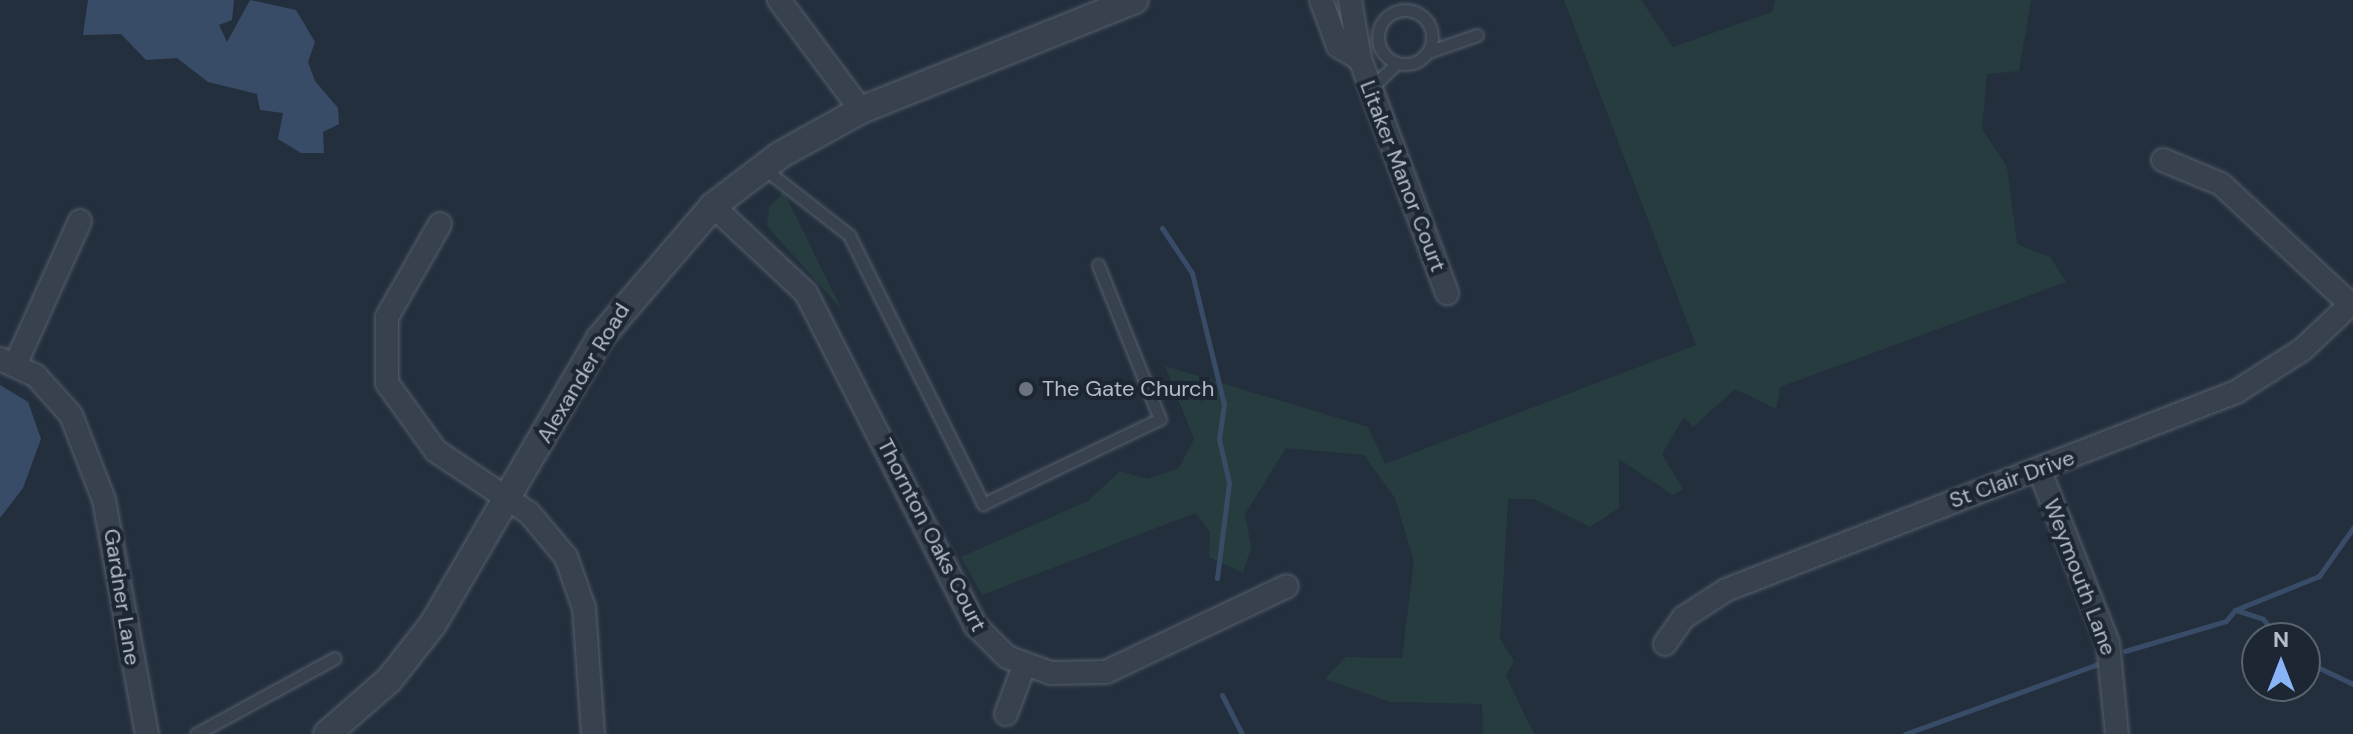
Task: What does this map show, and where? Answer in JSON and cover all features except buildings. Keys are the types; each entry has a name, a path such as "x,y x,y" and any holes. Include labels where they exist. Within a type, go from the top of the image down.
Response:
{"street":[{"path":"779,0 861,110"},
{"name":"Alexander Road","path":"327,734 389,680 433,624 629,296 713,206 762,167 861,110 1135,0"},
{"name":"Litaker Manor Court","path":"1348,0 1360,59 1447,293"},
{"name":"Litaker Manor Court","path":"1323,4 1338,46 1360,59"},
{"path":"2163,160 2221,184 2352,303"},
{"name":"Thornton Oaks Court","path":"713,206 806,293 975,625 1024,666"},
{"path":"8,362 80,221"},
{"path":"440,224 387,317 385,375 396,405 436,451 508,498 549,532 577,582 593,734"},
{"name":"St Clair Drive","path":"1665,644 1683,618 1726,590 2236,392 2302,350 2352,303"},
{"name":"Gardner Lane","path":"8,362 36,376 71,415 104,500 147,734"},
{"name":"Weymouth Lane","path":"2039,469 2108,643 2117,734"},
{"path":"1006,714 1024,666 1106,672 1287,586"}],"lane":[{"path":"1323,4 1348,0"},
{"path":"1397,63 1378,36 1400,11 1425,18 1433,34 1428,52"},
{"path":"1370,88 1397,63 1415,63 1428,52 1477,35"},
{"path":"762,167 849,235 983,504 1160,419 1098,265"},
{"path":"196,734 335,658"}],"green space":[{"path":"1564,0 1641,0 1673,47 1772,12 1775,0 2031,0 2019,71 1987,74 1982,129 2007,167 2017,244 2050,257 2066,282 1780,387 1776,409 1735,389 1693,427 1684,417 1662,454 1683,489 1673,495 1619,459 1619,508 1590,527 1534,499 1508,499 1500,639 1514,661 1506,676 1534,734 1483,734 1482,704 1390,702 1325,679 1346,657 1402,658 1414,561 1395,498 1364,455 1286,448 1245,514 1251,547 1243,573 1209,557 1210,532 1195,513 982,595 961,557 1088,501 1120,471 1148,479 1179,468 1194,439 1165,366 1368,427 1385,464 1696,345"},
{"path":"784,192 842,310 767,226 769,207"}],"water":[{"path":"88,0 234,0 232,20 219,25 227,42 250,0 296,10 315,42 308,62 315,81 338,108 339,124 323,132 324,153 301,153 278,139 283,113 260,110 257,94 208,82 177,58 146,60 121,34 83,35"},
{"path":"0,385 28,402 41,439 23,488 0,518"}],"waterway":[{"path":"1162,228 1192,273 1224,404 1219,439 1229,483 1217,578"},
{"path":"2125,651 2226,621 2235,610 2319,576 2353,528"},
{"path":"2236,610 2266,622"},
{"path":"1905,734 2098,664"},
{"path":"2321,669 2353,684"},
{"path":"1222,695 1242,734"}],"place":[{"name":"The Gate Church","path":"1026,389"}]}
